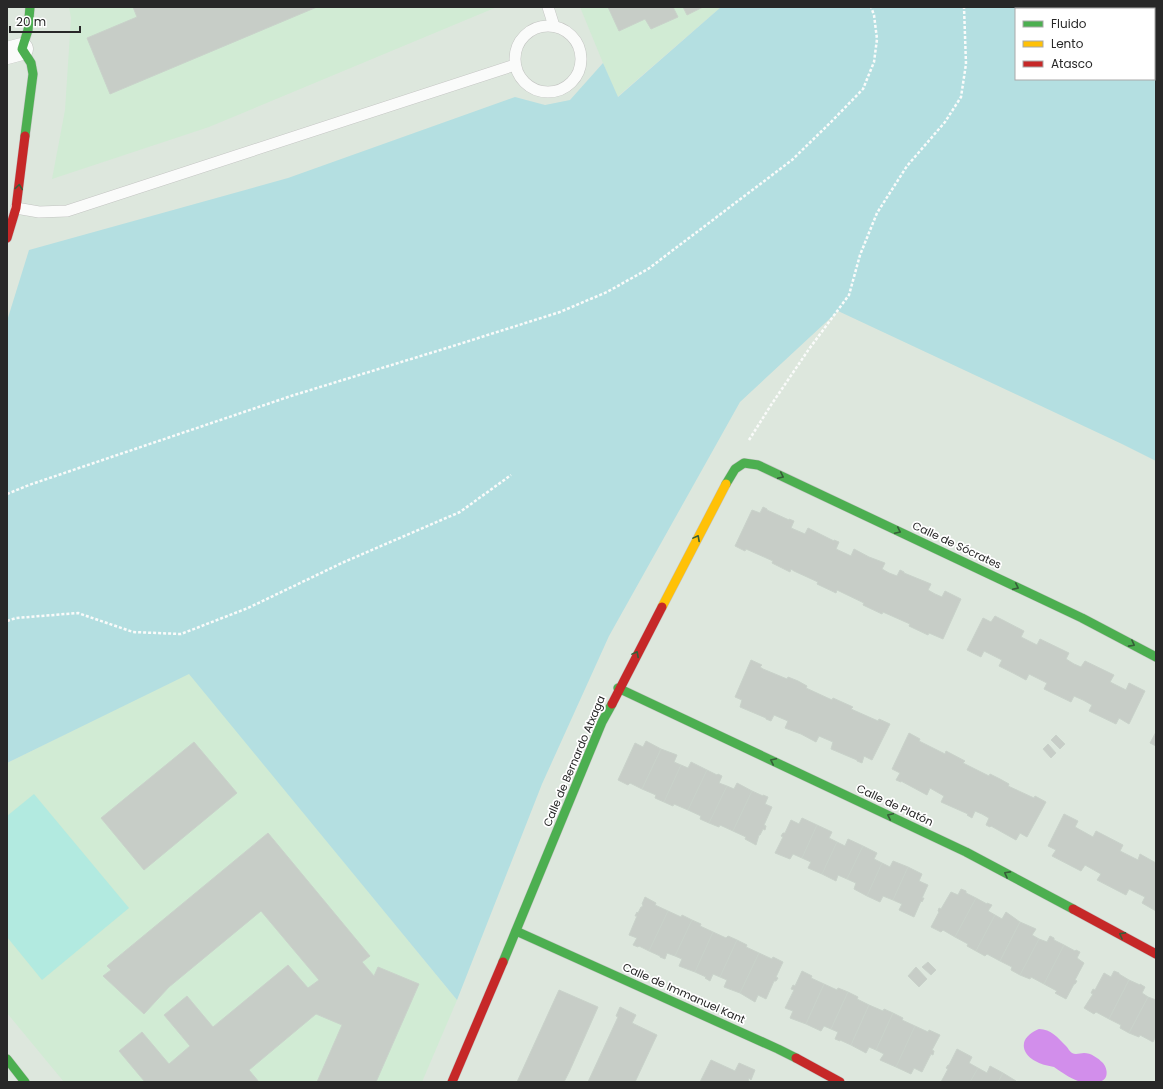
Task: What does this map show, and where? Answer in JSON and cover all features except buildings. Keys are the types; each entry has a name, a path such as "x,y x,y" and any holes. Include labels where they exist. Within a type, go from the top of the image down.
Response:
{"street":[{"path":"7,238 16,208 33,74 31,63 15,51 28,30 30,7"},
{"name":"Calle de Sócrates","path":"744,463 758,465 1075,614 1156,657"},
{"name":"Calle de Bernardo Atxaga","path":"452,1082 602,722 618,688 723,488 735,469 744,463"},
{"name":"Calle de Platón","path":"618,688 966,852 1156,954"},
{"name":"Calle de Immanuel Kant","path":"516,931 778,1049 840,1082"},
{"path":"7,1059 25,1082"}],"lane":[{"path":"548,7 554,26"},
{"path":"544,26 554,26 564,30 572,36 582,55 581,66 576,77 569,86 559,91 548,92 536,90 519,76 515,65 515,54 519,44 533,29 544,26"},
{"path":"16,208 39,212 67,211 515,65"}],"path":[{"path":"7,494 29,485 291,396 560,312 614,288 648,269 792,160 863,89 874,62 877,39 874,15 871,7"},
{"path":"744,463 745,446 809,349 849,295 860,255 877,213 907,166 945,122 960,97 966,64 964,7"},
{"path":"7,621 16,618 78,613 133,632 181,634 248,608 344,562 460,512 511,475"}],"shaded area":[{"path":"69,7 497,7 209,127 52,179 65,110 71,18"},
{"path":"580,7 721,7 617,97"},
{"path":"721,7 1156,7 1156,461 838,311 740,402 609,636 542,784 457,1000 189,674 7,763 7,321 29,250 288,178 515,97 545,105 570,100 603,63 618,97"},
{"path":"189,673 457,1000 422,1082 64,1082 7,1013 7,763"},
{"path":"34,794 129,908 42,980 7,937 7,816"},
{"path":"1039,1029 1043,1029 1054,1034 1072,1053 1087,1053 1099,1059 1107,1071 1105,1079 1094,1083 1078,1081 1054,1067 1041,1064 1033,1060 1025,1051 1024,1043 1030,1034"}],"traffic: fast":[{"path":"25,136 33,74 31,63 22,49 28,30 30,7"},
{"path":"726,484 735,469 744,463 758,465 1082,618 1156,657"},
{"path":"618,688 966,852 1073,909"},
{"path":"503,962 602,722 612,704"},
{"path":"516,931 796,1058"},
{"path":"7,1059 25,1082"}],"traffic: slow":[{"path":"662,607 726,484"}],"traffic: jam":[{"path":"7,238 16,208 25,136"},
{"path":"612,704 662,607"},
{"path":"1073,909 1156,954"},
{"path":"452,1082 503,962"},
{"path":"796,1058 840,1082"}]}
